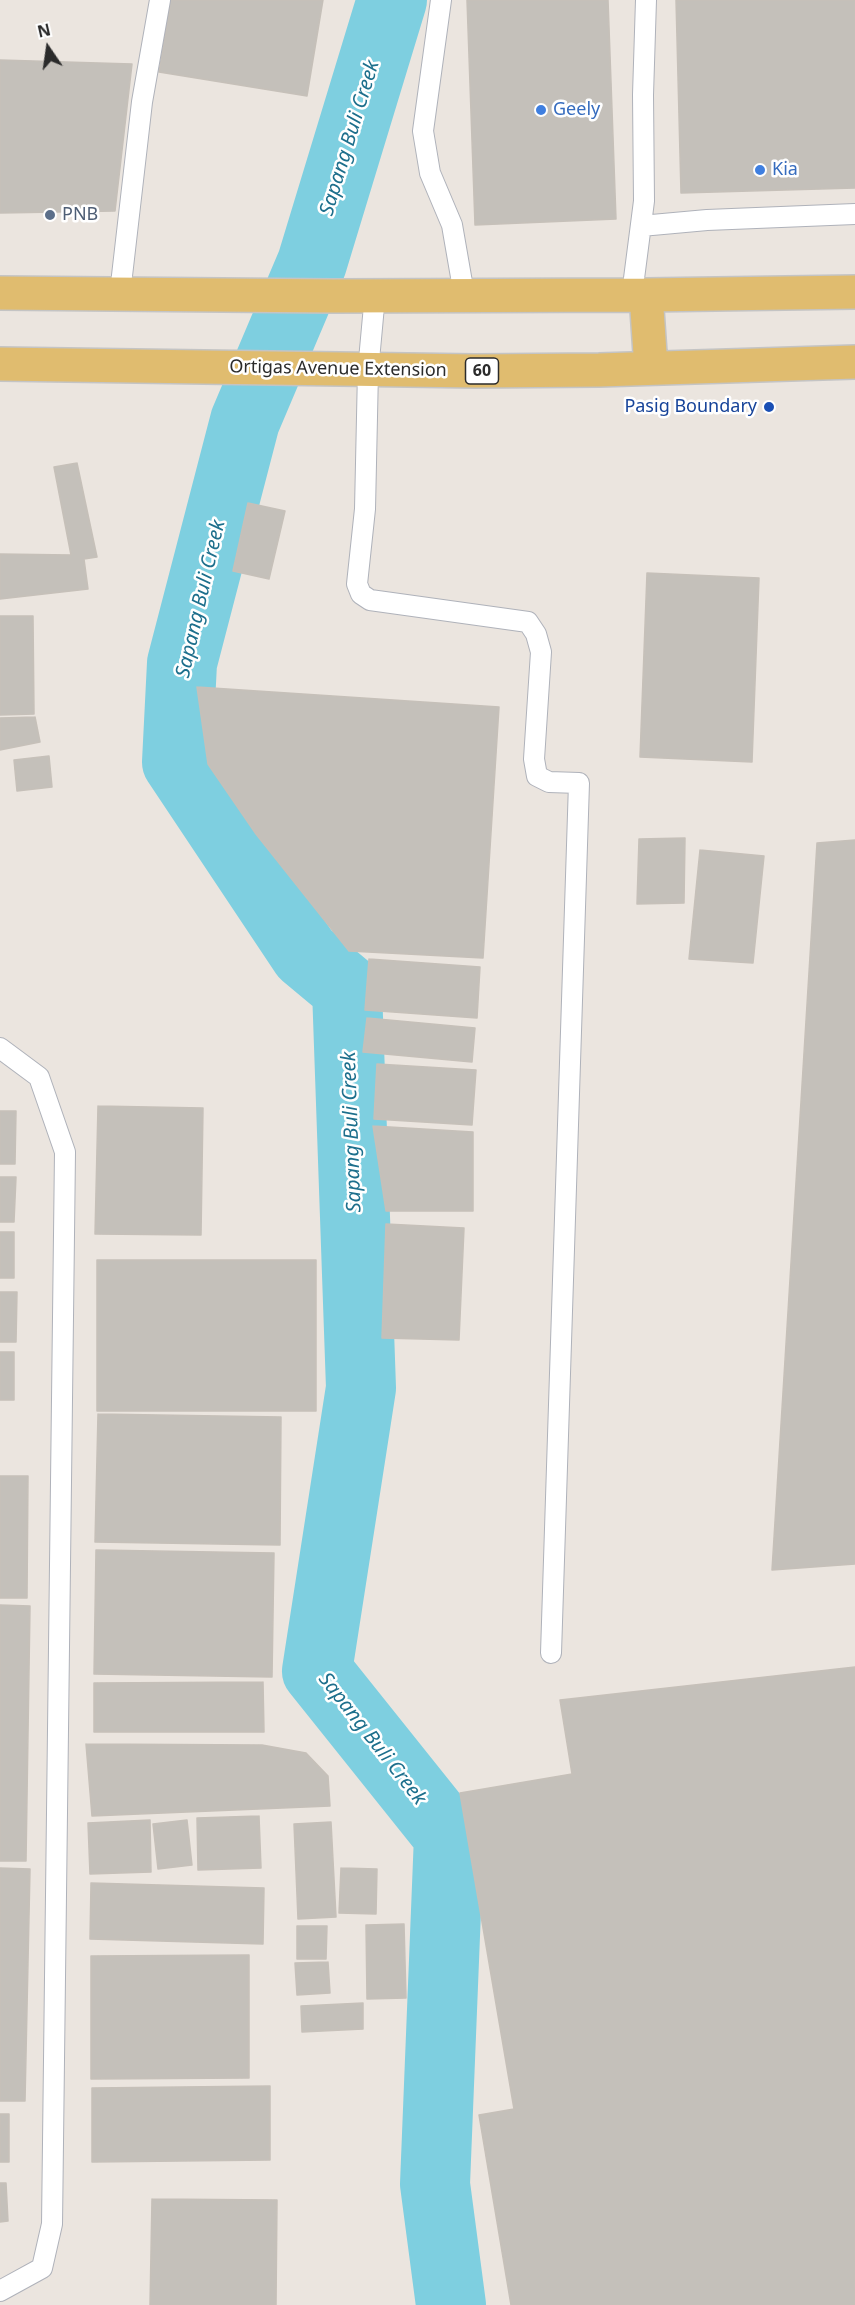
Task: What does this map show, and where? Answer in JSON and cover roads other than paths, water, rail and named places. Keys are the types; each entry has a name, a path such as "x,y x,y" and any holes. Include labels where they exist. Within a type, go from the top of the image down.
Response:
{"main road":[{"path":"0,293 325,296 855,292"},
{"path":"639,294 651,368"},
{"name":"Ortigas Avenue Extension","path":"0,364 159,365 368,371 599,370 855,362"}],"lane":[{"path":"120,293 142,102 160,0"},
{"path":"441,0 423,131 430,173 452,225 464,294"},
{"path":"639,294 644,201 643,95 646,0"},
{"path":"641,226 707,220 855,214"},
{"path":"375,295 368,371 365,509 357,584 361,594 370,600 528,622 536,634 541,652 534,759 537,776 549,782 579,783 551,1653"},
{"path":"0,1048 39,1077 64,1152 64,1164 52,2224 42,2268 0,2291"}],"waterway":[{"name":"Sapang Buli Creek","path":"392,0 312,263 245,421 182,663 177,762 305,954 347,989 361,1388 317,1671 449,1836 435,2184 451,2305"}],"place":[{"name":"Geely","path":"541,110"},
{"name":"Kia","path":"760,170"},
{"name":"PNB","path":"50,215"},
{"name":"Pasig Boundary","path":"769,407"}]}
